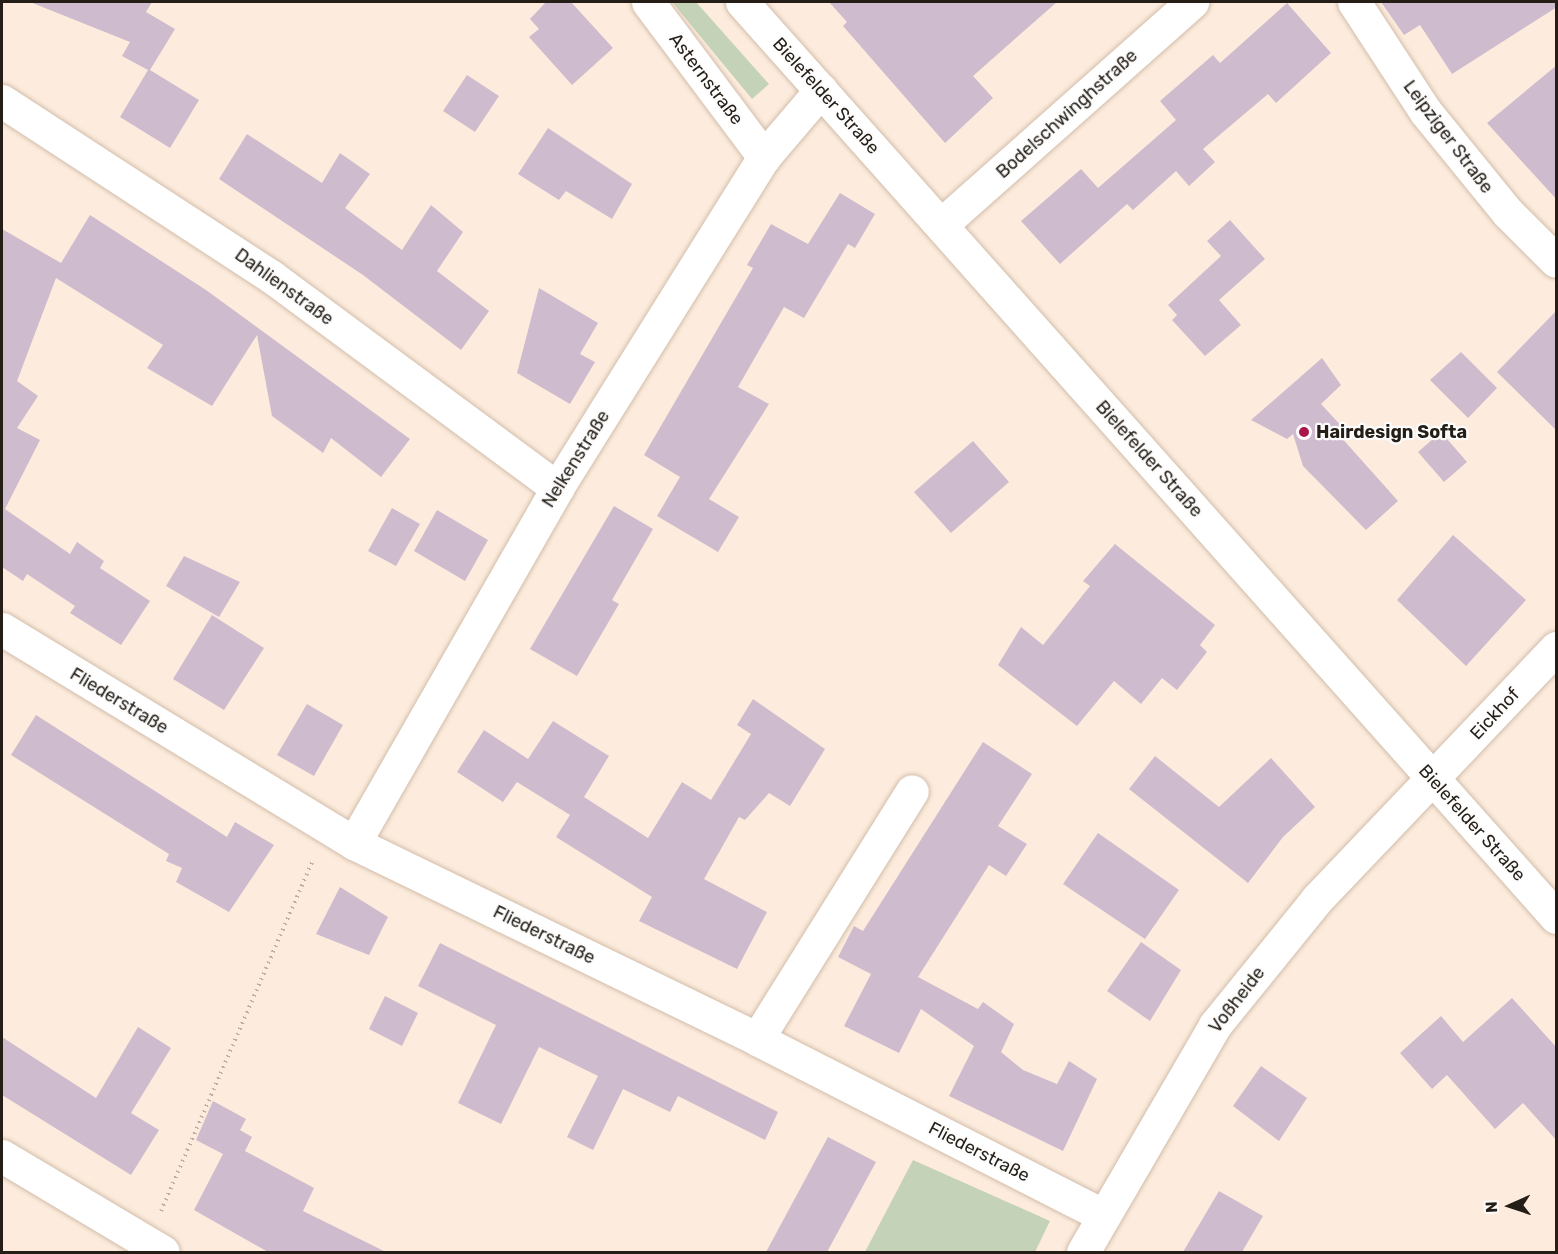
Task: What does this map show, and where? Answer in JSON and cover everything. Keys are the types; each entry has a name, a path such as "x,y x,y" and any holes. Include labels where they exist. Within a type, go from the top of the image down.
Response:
{"street":[{"name":"Asternstraße","path":"648,2 764,157"},
{"name":"Bielefelder Straße","path":"742,2 1557,917"},
{"name":"Bodelschwinghstraße","path":"941,225 1192,2"},
{"name":"Leipziger Straße","path":"1354,2 1425,111 1507,212 1557,261"},
{"name":"Nelkenstraße","path":"340,836 764,157 821,90"},
{"name":"Dahlienstraße","path":"2,101 272,277 557,488"},
{"name":"Fliederstraße","path":"2,629 340,836 757,1039 1102,1215"},
{"name":"Eickhof","path":"1434,780 1557,648"},
{"name":"Voßheide","path":"1083,1252 1102,1215 1215,1025 1317,899 1434,780"},
{"path":"757,1039 912,791"},
{"path":"2,1156 155,1248"}],"path":[{"path":"155,1248 340,836"}],"green space":[{"path":"672,2 696,2 769,84 752,99"},
{"path":"913,1160 1050,1221 1035,1252 865,1252"}],"building":[{"path":"30,2 152,2 146,12 175,29 150,70 199,100 170,148 120,117 148,70 122,56 130,42"},
{"path":"546,2 571,2 613,48 572,85 529,37 539,29 530,19"},
{"path":"829,2 1057,2 973,76 993,98 945,143 843,26 847,22"},
{"path":"1381,2 1557,2 1557,7 1452,74 1420,25 1404,35"},
{"path":"1287,3 1331,53 1276,103 1268,94 1203,149 1215,162 1189,186 1176,171 1133,210 1127,204 1060,264 1021,221 1081,169 1098,188 1176,120 1160,101 1213,55 1220,63"},
{"path":"1557,65 1557,200 1487,123"},
{"path":"467,75 499,96 475,132 443,111"},
{"path":"548,128 632,184 612,219 566,191 559,200 518,174"},
{"path":"247,134 322,183 340,153 370,174 345,208 402,250 431,205 463,232 437,271 489,311 461,350 363,275 219,179"},
{"path":"840,193 875,214 855,248 848,244 804,318 784,307 738,387 769,404 709,499 739,517 718,552 657,516 680,477 644,455 753,268 747,265 771,224 808,244"},
{"path":"90,215 206,290 410,439 381,477 331,438 323,453 272,416 257,335 212,406 147,368 163,345 56,278 17,381 38,396 17,428 40,440 5,509 70,554 77,542 104,561 100,568 150,601 121,645 70,613 75,606 27,574 23,581 2,567 2,229 61,263"},
{"path":"1230,220 1265,259 1219,300 1241,325 1205,356 1172,320 1177,315 1168,305 1221,256 1207,241"},
{"path":"539,288 598,323 580,354 595,362 570,404 517,373"},
{"path":"1557,310 1557,431 1497,372"},
{"path":"1461,352 1497,388 1468,418 1430,380"},
{"path":"1322,358 1341,385 1321,404 1346,431 1340,436 1398,501 1366,530 1303,466 1293,434 1287,439 1251,420"},
{"path":"1441,432 1467,462 1444,482 1418,452"},
{"path":"973,441 1009,482 951,533 914,492"},
{"path":"614,506 653,529 612,600 619,604 577,676 530,649"},
{"path":"392,508 420,524 396,566 368,551"},
{"path":"437,510 488,540 465,581 414,551"},
{"path":"1453,535 1526,600 1466,666 1397,600"},
{"path":"1115,544 1215,625 1200,645 1207,652 1177,690 1162,678 1141,704 1114,681 1077,726 998,665 1021,627 1043,645 1090,586 1083,581"},
{"path":"184,556 240,582 219,617 166,586"},
{"path":"212,615 264,648 224,710 173,679"},
{"path":"753,699 825,749 790,806 769,793 745,820 739,817 704,879 767,912 737,969 639,921 652,897 556,837 570,815 517,782 503,802 457,772 484,730 528,759 553,721 609,756 584,797 648,838 682,782 711,800 751,734 737,725"},
{"path":"307,704 343,725 314,776 277,755"},
{"path":"36,715 227,837 235,822 274,845 229,912 176,882 182,868 166,861 169,854 11,755"},
{"path":"983,742 1032,774 998,826 1027,844 1006,876 989,865 918,977 978,1009 983,1002 1014,1024 1001,1052 1023,1070 1057,1084 1069,1061 1097,1079 1063,1151 949,1096 974,1046 921,1009 899,1053 844,1026 871,974 838,957 854,926 863,931"},
{"path":"1155,756 1219,807 1271,758 1315,807 1283,837 1248,883 1129,789"},
{"path":"1098,833 1179,890 1145,939 1063,884"},
{"path":"340,887 388,917 369,955 316,934"},
{"path":"1141,942 1181,970 1150,1021 1107,991"},
{"path":"440,943 778,1112 765,1140 678,1096 670,1112 623,1089 593,1150 567,1137 598,1076 539,1047 501,1124 458,1103 496,1025 418,986"},
{"path":"385,996 418,1013 402,1046 369,1029"},
{"path":"1512,998 1557,1048 1557,1141 1523,1103 1495,1129 1447,1075 1432,1089 1400,1053 1441,1016 1463,1042"},
{"path":"138,1027 171,1048 131,1113 159,1130 131,1175 2,1095 2,1037 96,1098"},
{"path":"1261,1066 1307,1098 1279,1141 1233,1106"},
{"path":"213,1101 246,1119 240,1130 252,1137 245,1151 314,1188 303,1211 386,1252 268,1252 194,1210 223,1154 196,1140"},
{"path":"828,1137 876,1162 827,1252 766,1252"},
{"path":"1219,1191 1263,1216 1242,1252 1183,1252"}],"place":[{"name":"Hairdesign Softa","path":"1304,432"}]}
